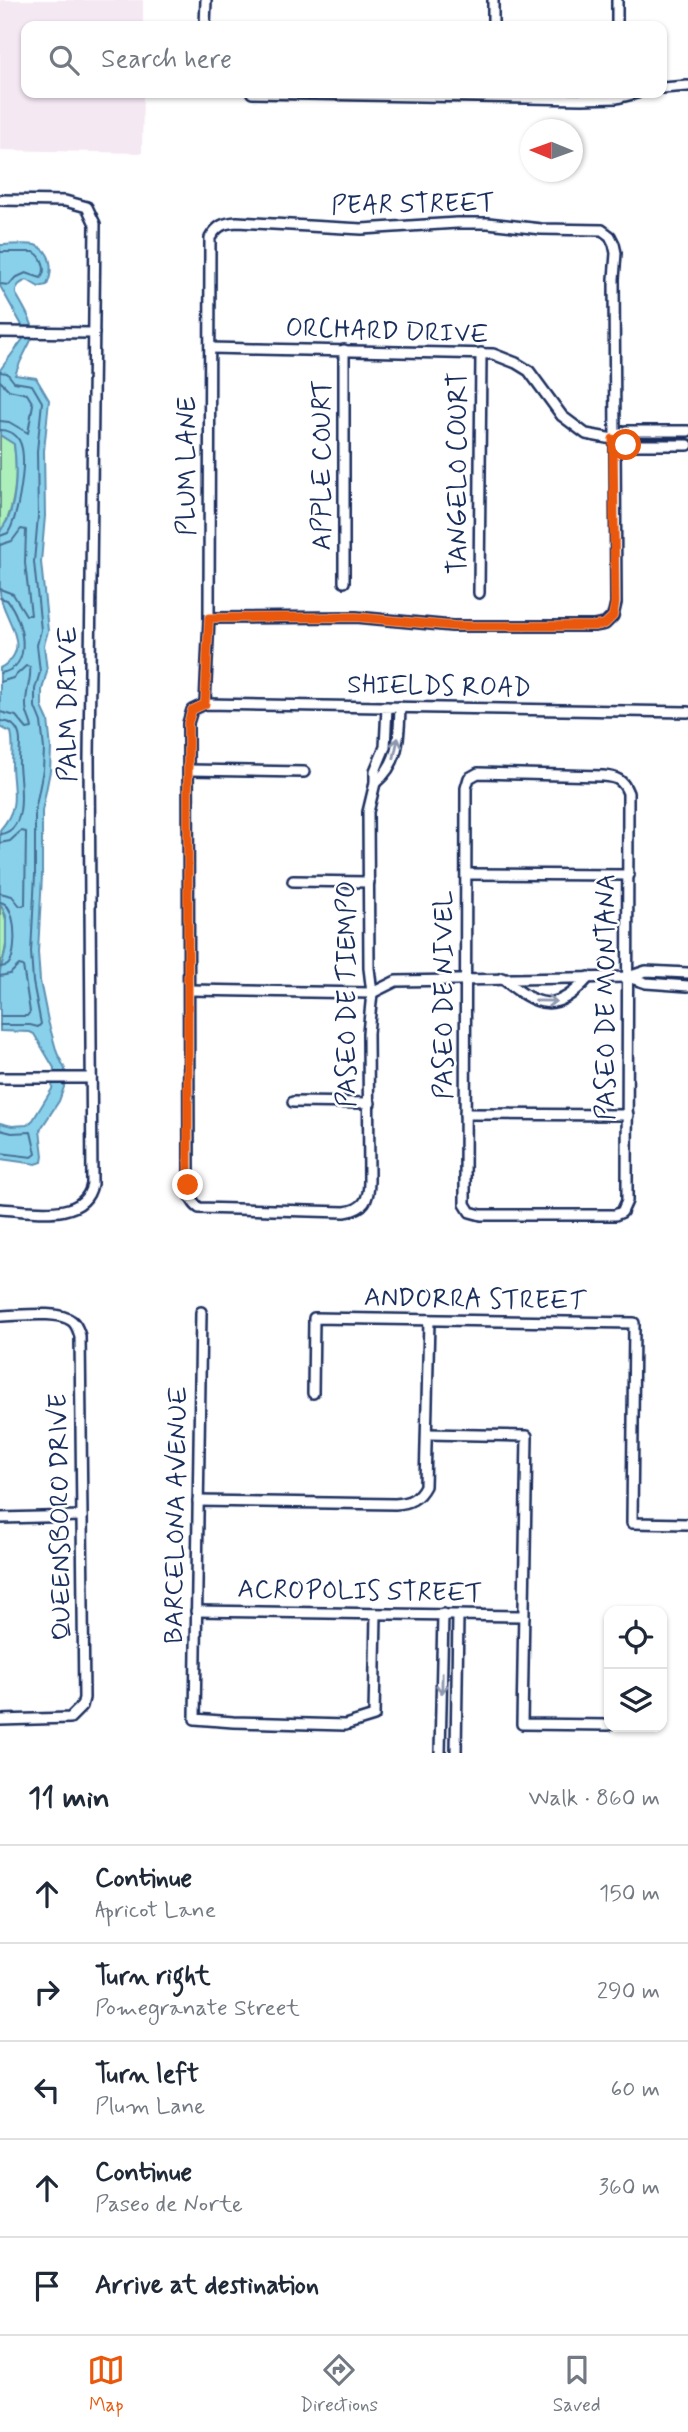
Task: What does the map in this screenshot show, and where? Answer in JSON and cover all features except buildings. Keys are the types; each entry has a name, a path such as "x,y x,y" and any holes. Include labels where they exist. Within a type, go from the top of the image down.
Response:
{"street":[{"path":"205,21 206,0"},
{"path":"493,0 493,21"},
{"path":"617,0 617,21"},
{"path":"667,88 688,86"},
{"name":"PALM DRIVE","path":"0,200 74,202 87,207 95,224 89,759 92,1184 83,1204 65,1211 0,1209"},
{"name":"PEAR STREET","path":"216,228 225,223 237,222 352,229 488,223 541,229 602,230 610,236 616,253 613,439"},
{"name":"PLUM LANE","path":"205,704 209,618 210,238 216,228"},
{"path":"0,332 94,333"},
{"name":"ORCHARD DRIVE","path":"210,348 481,353 504,358 529,371 562,416 577,429 626,445 688,445"},
{"name":"APPLE COURT","path":"344,349 344,582"},
{"name":"TANGELO COURT","path":"479,593 481,353"},
{"name":"ORCHARD DRIVE","path":"613,439 626,431 688,431"},
{"path":"209,618 356,617 466,626 605,624 613,616 615,603 613,439"},
{"name":"SHIELDS ROAD","path":"189,769 189,715 192,710 205,704 688,712"},
{"name":"PASEO DE TIEMPO","path":"189,990 188,1185 194,1204 216,1210 345,1212 364,1205 369,1192 368,1034 372,993 369,968 368,812 375,771 385,747 387,707"},
{"name":"PASEO DE TIEMPO","path":"375,783 393,765 399,741 400,707"},
{"path":"304,772 189,769 189,990 372,993 396,981 628,977 646,971 688,974"},
{"name":"PASEO DE MONTANA","path":"469,778 478,773 603,776 618,778 624,782 628,793 627,1201 622,1212"},
{"name":"PASEO DE NIVEL","path":"469,778 466,788 465,1204 470,1212 481,1215 606,1216 622,1212"},
{"path":"467,874 629,875"},
{"path":"293,881 369,882"},
{"path":"502,978 527,998 548,1002 568,998 589,977"},
{"path":"628,977 646,983 688,986"},
{"path":"0,1078 91,1078"},
{"path":"293,1102 370,1103"},
{"path":"466,1114 628,1115"},
{"name":"BARCELONA AVENUE","path":"201,1312 195,1719 345,1725 374,1716 376,1614"},
{"name":"QUEENSBORO DRIVE","path":"0,1316 61,1316 72,1321 80,1336 84,1698 77,1713 70,1718 0,1720"},
{"name":"ANDORRA STREET","path":"313,1393 314,1318 635,1323 632,1523 688,1524"},
{"path":"198,1501 395,1504 405,1503 420,1495 425,1486 428,1434 429,1320"},
{"path":"428,1434 527,1436 522,1724 604,1725"},
{"path":"0,1518 82,1516"},
{"name":"ACROPOLIS STREET","path":"196,1611 524,1616"},
{"path":"440,1753 443,1614"},
{"path":"456,1753 458,1615"}],"shaded area":[{"path":"0,0 143,0 143,21 21,21 21,98 143,98 142,153 0,150"}],"green space":[{"path":"0,435 14,444 16,466 13,502 0,533"},
{"path":"0,903 7,928 0,972"}],"water":[{"path":"0,245 35,245 48,256 51,268 47,285 39,287 27,280 16,289 33,335 15,375 36,378 49,400 44,451 45,516 41,562 48,631 44,645 47,671 42,690 42,707 48,720 51,749 50,771 42,811 38,952 40,981 48,1021 57,1053 65,1069 64,1087 59,1101 40,1130 43,1156 42,1162 36,1164 0,1159 0,1123 12,1126 27,1125 33,1120 52,1089 54,1068 34,1034 0,1031 0,972 6,948 6,916 0,903 0,830 13,807 14,792 11,732 0,727 0,668 11,660 16,651 16,641 0,592 0,533 11,511 16,472 14,444 0,435 0,370 23,339 23,327 0,286"}],"route":[{"path":"188,1185 188,723 192,710 205,704 209,618 356,617 452,626 605,624 613,616 615,603 613,439 626,445"}]}
